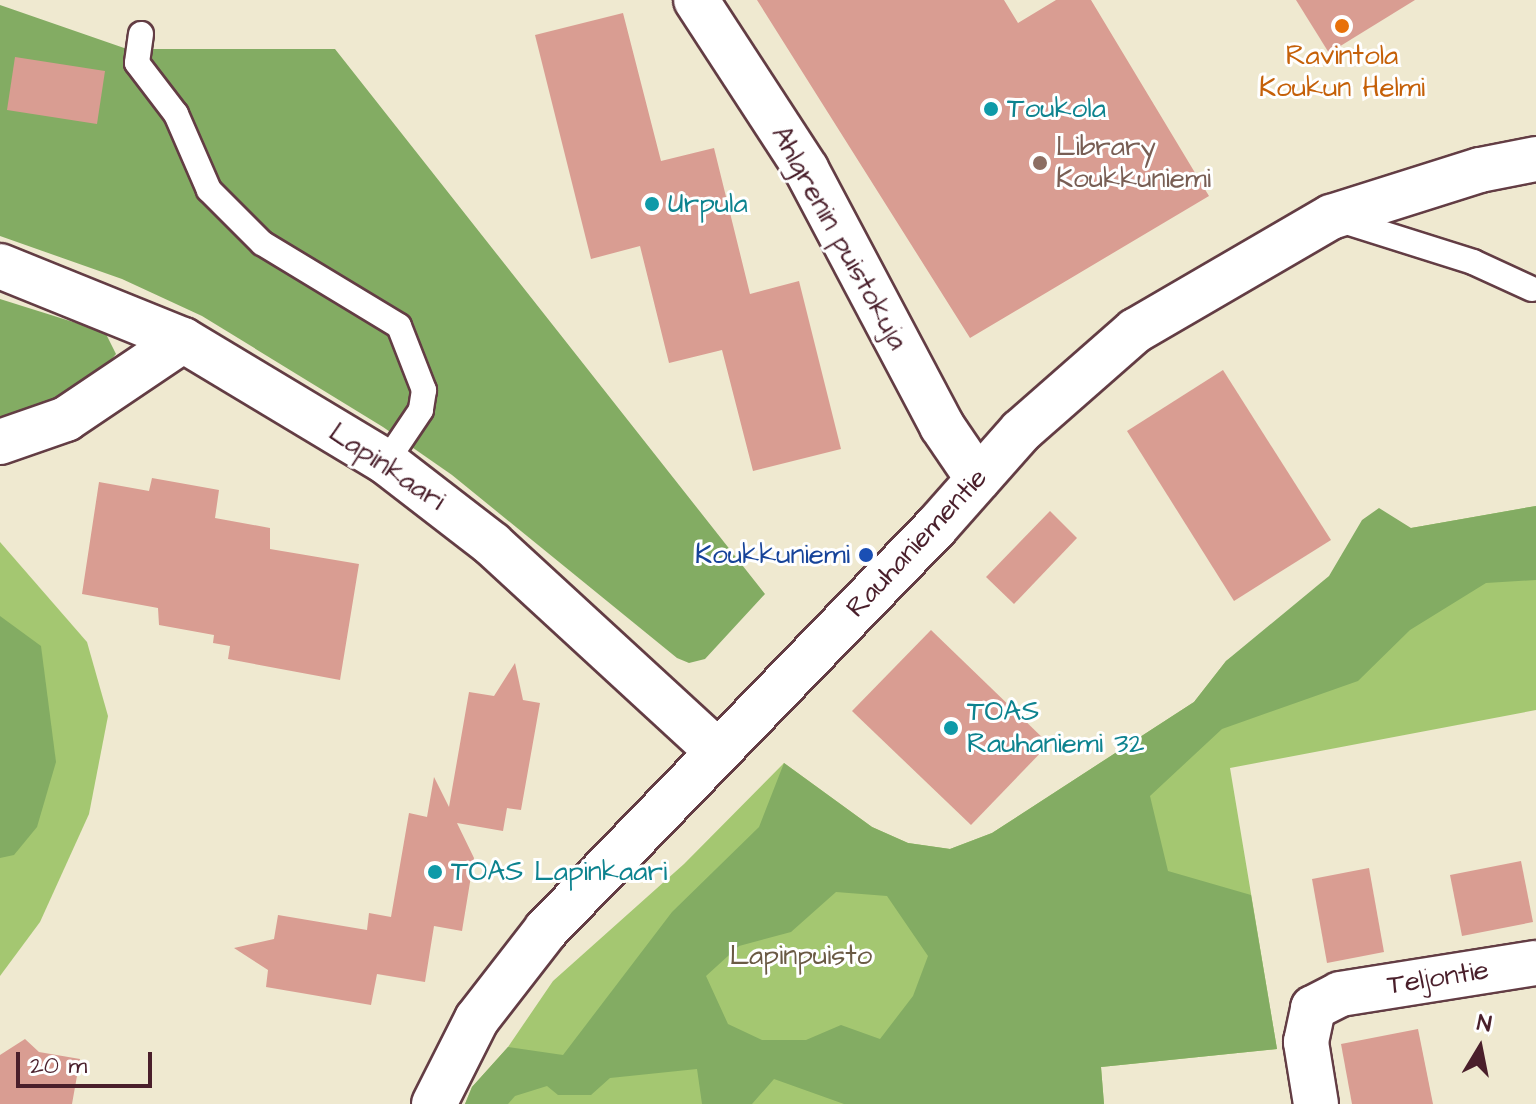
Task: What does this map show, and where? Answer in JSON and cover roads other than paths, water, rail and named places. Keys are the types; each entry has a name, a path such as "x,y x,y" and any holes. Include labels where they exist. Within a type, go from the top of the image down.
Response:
{"street":[{"name":"Ahlgrenin puistokuja","path":"696,0 806,169 942,426 978,479"},
{"name":"Rauhaniementie","path":"434,1104 456,1053 511,968 1021,431 1135,331 1331,217 1480,170 1536,159"},
{"name":"Lapinkaari","path":"0,266 127,313 183,340 386,462 492,544 718,752"},
{"path":"0,442 66,419 183,340"},
{"name":"Teljontie","path":"1316,1104 1306,1042 1313,1008 1340,994 1536,963"}],"lane":[{"path":"141,34 137,63 176,114 209,190 262,243 399,326 424,390 421,410 386,462"},
{"path":"1331,217 1473,262 1532,289"}],"place":[{"name":"Ravintola Koukun Helmi","path":"1342,26"},
{"name":"Toukola","path":"991,109"},
{"name":"Library Koukkuniemi","path":"1040,163"},
{"name":"Urpula","path":"652,204"},
{"name":"Koukkuniemi","path":"866,555"},
{"name":"TOAS Rauhaniemi 32","path":"951,728"},
{"name":"TOAS Lapinkaari","path":"435,872"}],"park label":[{"name":"Lapinpuisto","path":"801,956"}]}
